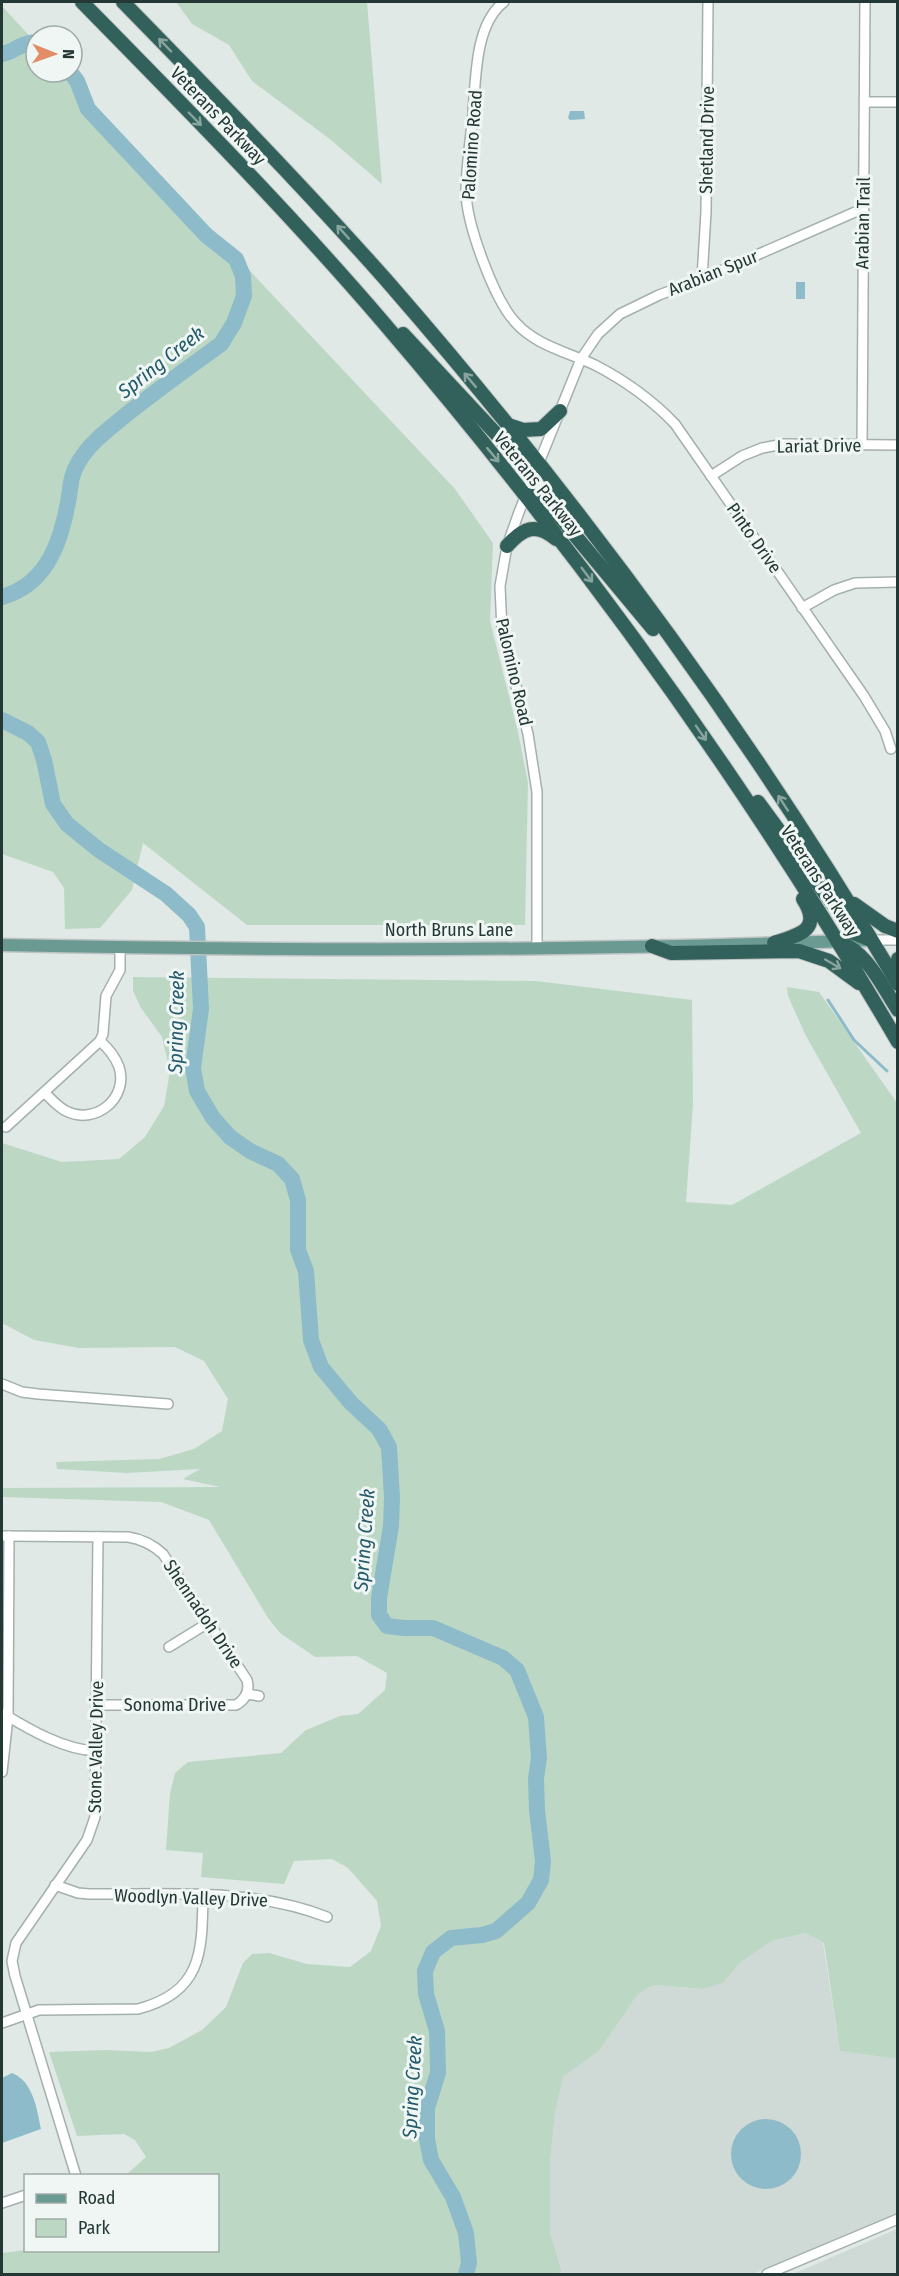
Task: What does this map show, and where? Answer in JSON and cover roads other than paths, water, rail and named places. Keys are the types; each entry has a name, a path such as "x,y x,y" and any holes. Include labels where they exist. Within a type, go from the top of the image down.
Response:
{"highway":[{"name":"Veterans Parkway","path":"82,2 251,177 361,297 526,495 638,643 717,756 838,942 897,1042"},
{"name":"Veterans Parkway","path":"123,2 248,130 340,229 508,425 623,574 705,687 846,897 897,984"},
{"path":"361,297 402,333 513,452 530,465 539,465"},
{"path":"508,425 523,430 542,429 560,411"},
{"path":"526,495 538,497 553,509 659,637 705,687"},
{"path":"507,546 521,532 534,529 549,534 567,549"},
{"path":"717,756 748,788 854,933 860,938 871,940"},
{"path":"730,776 752,822 807,905 811,916 804,932 774,943"},
{"path":"846,897 874,919 897,931"},
{"path":"838,942 859,952 897,1010"},
{"path":"652,946 671,954 799,951 810,953 834,964 868,992"},
{"path":"897,959 897,970"}],"main road":[{"name":"North Bruns Lane","path":"2,945 537,948 871,940"}],"street":[{"name":"Palomino Road","path":"504,2 487,22 483,35 466,193 468,213 486,267 503,305 515,322 542,342 581,359 526,495 502,566 500,608 507,652 528,734 537,792 537,948"},
{"name":"Shetland Drive","path":"702,279 706,212 708,2"},
{"name":"Arabian Trail","path":"862,445 865,2"},
{"path":"865,102 897,102"},
{"name":"Arabian Spur","path":"581,359 598,334 620,314 658,295 702,279 862,209"},
{"name":"Pinto Drive","path":"581,359 597,366 661,408 675,424 877,716 891,749"},
{"name":"Lariat Drive","path":"711,476 742,456 762,448 783,444 897,445"},
{"path":"802,608 834,590 855,583 897,582"},
{"name":"North Bruns Lane","path":"871,940 897,940"},
{"path":"6,1127 100,1041 103,1034 105,996 120,970 120,947"},
{"path":"45,1093 66,1111 75,1114 94,1114 111,1104 118,1095 121,1075 119,1065 100,1041"},
{"path":"2,1384 22,1392 38,1394 168,1404"},
{"path":"2,1772 5,1715 5,1536"},
{"name":"Shennadoh Drive","path":"5,1536 138,1539 153,1545 163,1554 247,1680 247,1694"},
{"name":"Stone Valley Drive","path":"76,2174 25,2013 12,1961 22,1933 87,1840 95,1817 98,1538"},
{"path":"170,1647 208,1623"},
{"path":"247,1694 259,1696"},
{"name":"Sonoma Drive","path":"97,1705 236,1705 243,1701 247,1694"},
{"path":"5,1715 54,1740 84,1751 96,1751"},
{"name":"Woodlyn Valley Drive","path":"54,1885 89,1894 203,1895 267,1899 300,1907 327,1917"},
{"path":"2,2024 25,2013 54,2009 138,2009 161,2002 180,1988 192,1972 200,1954 203,1895"},
{"path":"2,2203 24,2196"},
{"path":"767,2274 897,2220"}],"water":[{"path":"570,111 584,111 585,119 570,120 568,118"},
{"path":"796,282 805,282 805,299 796,299"},
{"path":"12,2073 25,2082 33,2096 41,2129 2,2143 2,2078"},
{"path":"766,2119 779,2122 791,2129 798,2141 801,2154 798,2167 791,2179 779,2186 766,2189 753,2186 741,2179 734,2167 731,2154 734,2141 741,2129 753,2122"}],"waterway":[{"name":"Spring Creek","path":"2,54 24,44"},
{"name":"Spring Creek","path":"2,597 29,584 47,563 64,522 73,474 87,450 134,408 221,344 234,323 244,296 243,276 236,259 206,235 88,109 78,84"},
{"name":"Spring Creek","path":"2,720 28,733 38,742 53,804 67,824 99,850 166,894 189,915 197,927 201,1009 193,1068 197,1091 213,1118 230,1137 250,1151 278,1164 292,1179 298,1200 298,1250 306,1271 311,1340 321,1367 351,1403 379,1429 389,1447 391,1526 379,1598 379,1615 387,1626 433,1628 503,1658 517,1670 536,1717 539,1758 536,1778 537,1810 543,1861 541,1880 528,1903 496,1931 482,1935 451,1938 433,1952 425,1971 426,1994 437,2031 438,2073 427,2108 427,2139 431,2160 453,2197 466,2233 469,2263 466,2274"},
{"path":"828,1000 854,1040 887,1071"}]}
